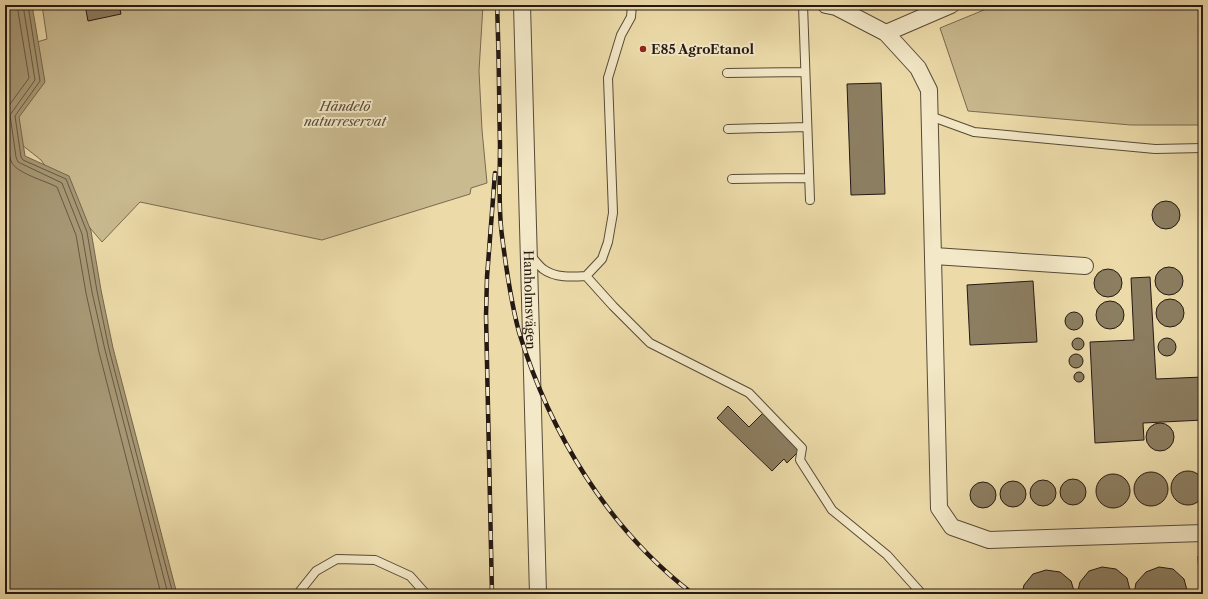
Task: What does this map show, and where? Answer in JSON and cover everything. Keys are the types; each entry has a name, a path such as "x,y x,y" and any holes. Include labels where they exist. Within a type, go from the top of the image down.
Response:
{"street":[{"name":"Hanholmsvägen","path":"522,5 538,594"},
{"path":"826,5 836,7 886,33 918,68 929,90 939,508 952,527 989,540 1203,533"},
{"path":"886,33 951,5"},
{"path":"934,256 1084,266"}],"lane":[{"path":"529,255 543,269 557,275 573,276 586,276 602,259 608,242 613,213 608,78 621,35 631,17 632,5"},
{"path":"803,5 810,200"},
{"path":"727,73 805,72"},
{"path":"930,116 974,132 1155,149 1203,148"},
{"path":"728,129 807,127"},
{"path":"732,179 809,178"},
{"path":"586,276 650,343 749,393 802,448 800,460 832,510 888,554 922,594"},
{"path":"301,594 300,591 316,571 337,558 375,560 410,576 426,594"}],"green space":[{"name":"Händelö naturreservat","path":"42,5 483,5 479,71 482,130 487,183 471,188 470,194 322,240 140,202 102,242 79,215 41,160 12,137 37,42 47,39"},
{"path":"996,5 1203,5 1203,125 1131,125 968,111 940,28"}],"water":[{"path":"5,5 32,5 45,82 19,117 25,156 69,176 91,231 113,348 177,594 5,594"}],"building":[{"path":"85,5 119,5 121,14 88,21"},
{"path":"881,83 885,194 851,195 847,84"},
{"path":"1166,201 1176,205 1180,215 1176,225 1166,229 1156,225 1152,215 1156,205"},
{"path":"1201,208 1203,208 1202,233"},
{"path":"1169,267 1179,271 1183,281 1179,291 1169,295 1159,291 1155,281 1159,271"},
{"path":"1108,269 1118,273 1122,283 1118,293 1108,297 1098,293 1094,283 1098,273"},
{"path":"1150,277 1156,379 1203,377 1203,420 1143,423 1144,440 1095,443 1090,342 1134,340 1131,278"},
{"path":"1033,281 1037,342 970,345 967,285"},
{"path":"1170,299 1180,303 1184,313 1180,323 1170,327 1160,323 1156,313 1160,303"},
{"path":"1110,301 1120,305 1124,315 1120,325 1110,329 1100,325 1096,315 1100,305"},
{"path":"1074,312 1078,313 1082,317 1082,325 1078,329 1074,330 1070,329 1066,325 1065,321 1066,317 1070,313"},
{"path":"1076,338 1080,338 1084,344 1080,350 1076,350 1072,346 1072,342"},
{"path":"1163,338 1171,338 1176,343 1174,354 1171,356 1163,356 1158,351 1158,343"},
{"path":"1073,354 1079,354 1083,358 1083,364 1079,368 1073,368 1069,364 1069,358"},
{"path":"1077,372 1081,372 1083,373 1083,381 1077,382 1074,379 1074,375"},
{"path":"728,406 749,427 764,412 802,448 787,463 784,459 772,471 717,418"},
{"path":"1160,423 1170,427 1174,437 1170,447 1160,451 1150,447 1146,437 1150,427"},
{"path":"1185,471 1191,471 1200,476 1204,482 1204,494 1200,500 1191,505 1185,505 1176,500 1171,491 1171,485 1176,476"},
{"path":"1154,472 1163,477 1167,482 1167,496 1163,501 1158,505 1148,506 1144,505 1135,496 1134,486 1135,482 1144,473"},
{"path":"1116,474 1125,479 1129,484 1129,498 1125,503 1120,507 1110,508 1106,507 1097,498 1096,488 1097,484 1106,475"},
{"path":"1073,479 1082,483 1086,492 1082,501 1073,505 1064,501 1060,492 1064,483"},
{"path":"1043,480 1052,484 1056,493 1052,502 1043,506 1034,502 1030,493 1034,484"},
{"path":"1013,481 1022,485 1026,494 1022,503 1013,507 1004,503 1000,494 1004,485"},
{"path":"983,482 992,486 996,495 992,504 983,508 974,504 970,495 974,486"},
{"path":"1198,556 1203,556 1203,594 1200,594"},
{"path":"1102,567 1116,569 1127,578 1131,594 1077,594 1080,582 1089,571"},
{"path":"1159,567 1173,569 1184,579 1188,594 1134,594 1136,583 1146,572"},
{"path":"1046,570 1060,572 1071,581 1075,594 1022,594 1024,585 1033,574"}],"railway":[{"path":"497,5 499,58 500,213 509,285 519,332 532,370 547,406 565,442 586,476 609,509 634,540 662,568 693,594"},
{"path":"492,594 486,316 487,277 495,173"}],"place":[{"name":"E85 AgroEtanol","path":"643,49"}]}
